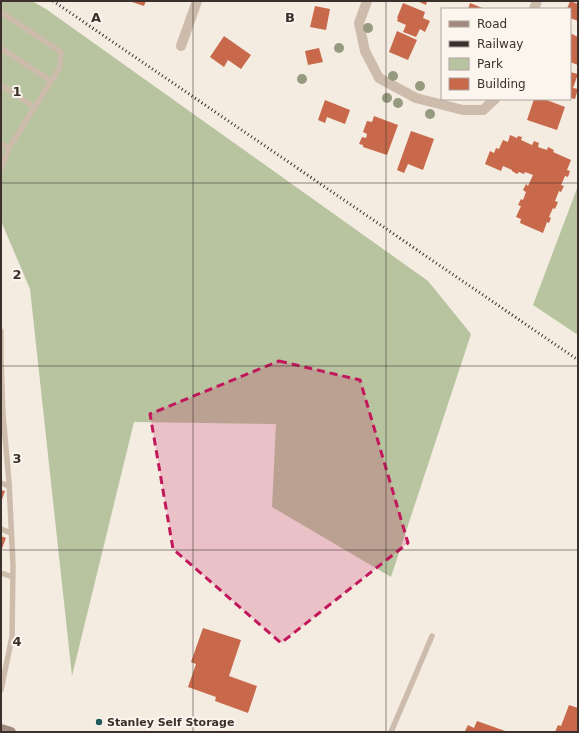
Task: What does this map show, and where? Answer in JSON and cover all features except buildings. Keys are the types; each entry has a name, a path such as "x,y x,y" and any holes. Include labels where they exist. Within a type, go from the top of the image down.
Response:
{"main road":[{"path":"1,728 11,732"}],"street":[{"path":"181,46 197,1"},
{"path":"368,1 359,23 366,51 379,78 416,98 463,110 483,110 494,100"}],"lane":[{"path":"1,12 60,52 60,67 8,148 1,169"},
{"path":"1,48 51,81"},
{"path":"1,85 34,107"},
{"path":"1,144 8,148"},
{"path":"1,330 2,418 4,451 9,486 13,577 12,637 3,673 1,690"},
{"path":"1,483 9,486"},
{"path":"1,529 11,533"},
{"path":"1,573 13,577"},
{"path":"391,732 432,636"}],"highlighted area":[{"path":"279,361 360,380 408,543 281,643 173,549 150,414"}],"green space":[{"path":"1,1 32,1 46,9 428,281 471,334 391,577 272,507 276,424 134,422 72,676 30,289 1,221"},
{"path":"578,186 578,335 533,305"}],"railway":[{"path":"53,1 578,360"}],"place":[{"name":"Stanley Self Storage","path":"99,722"}]}
